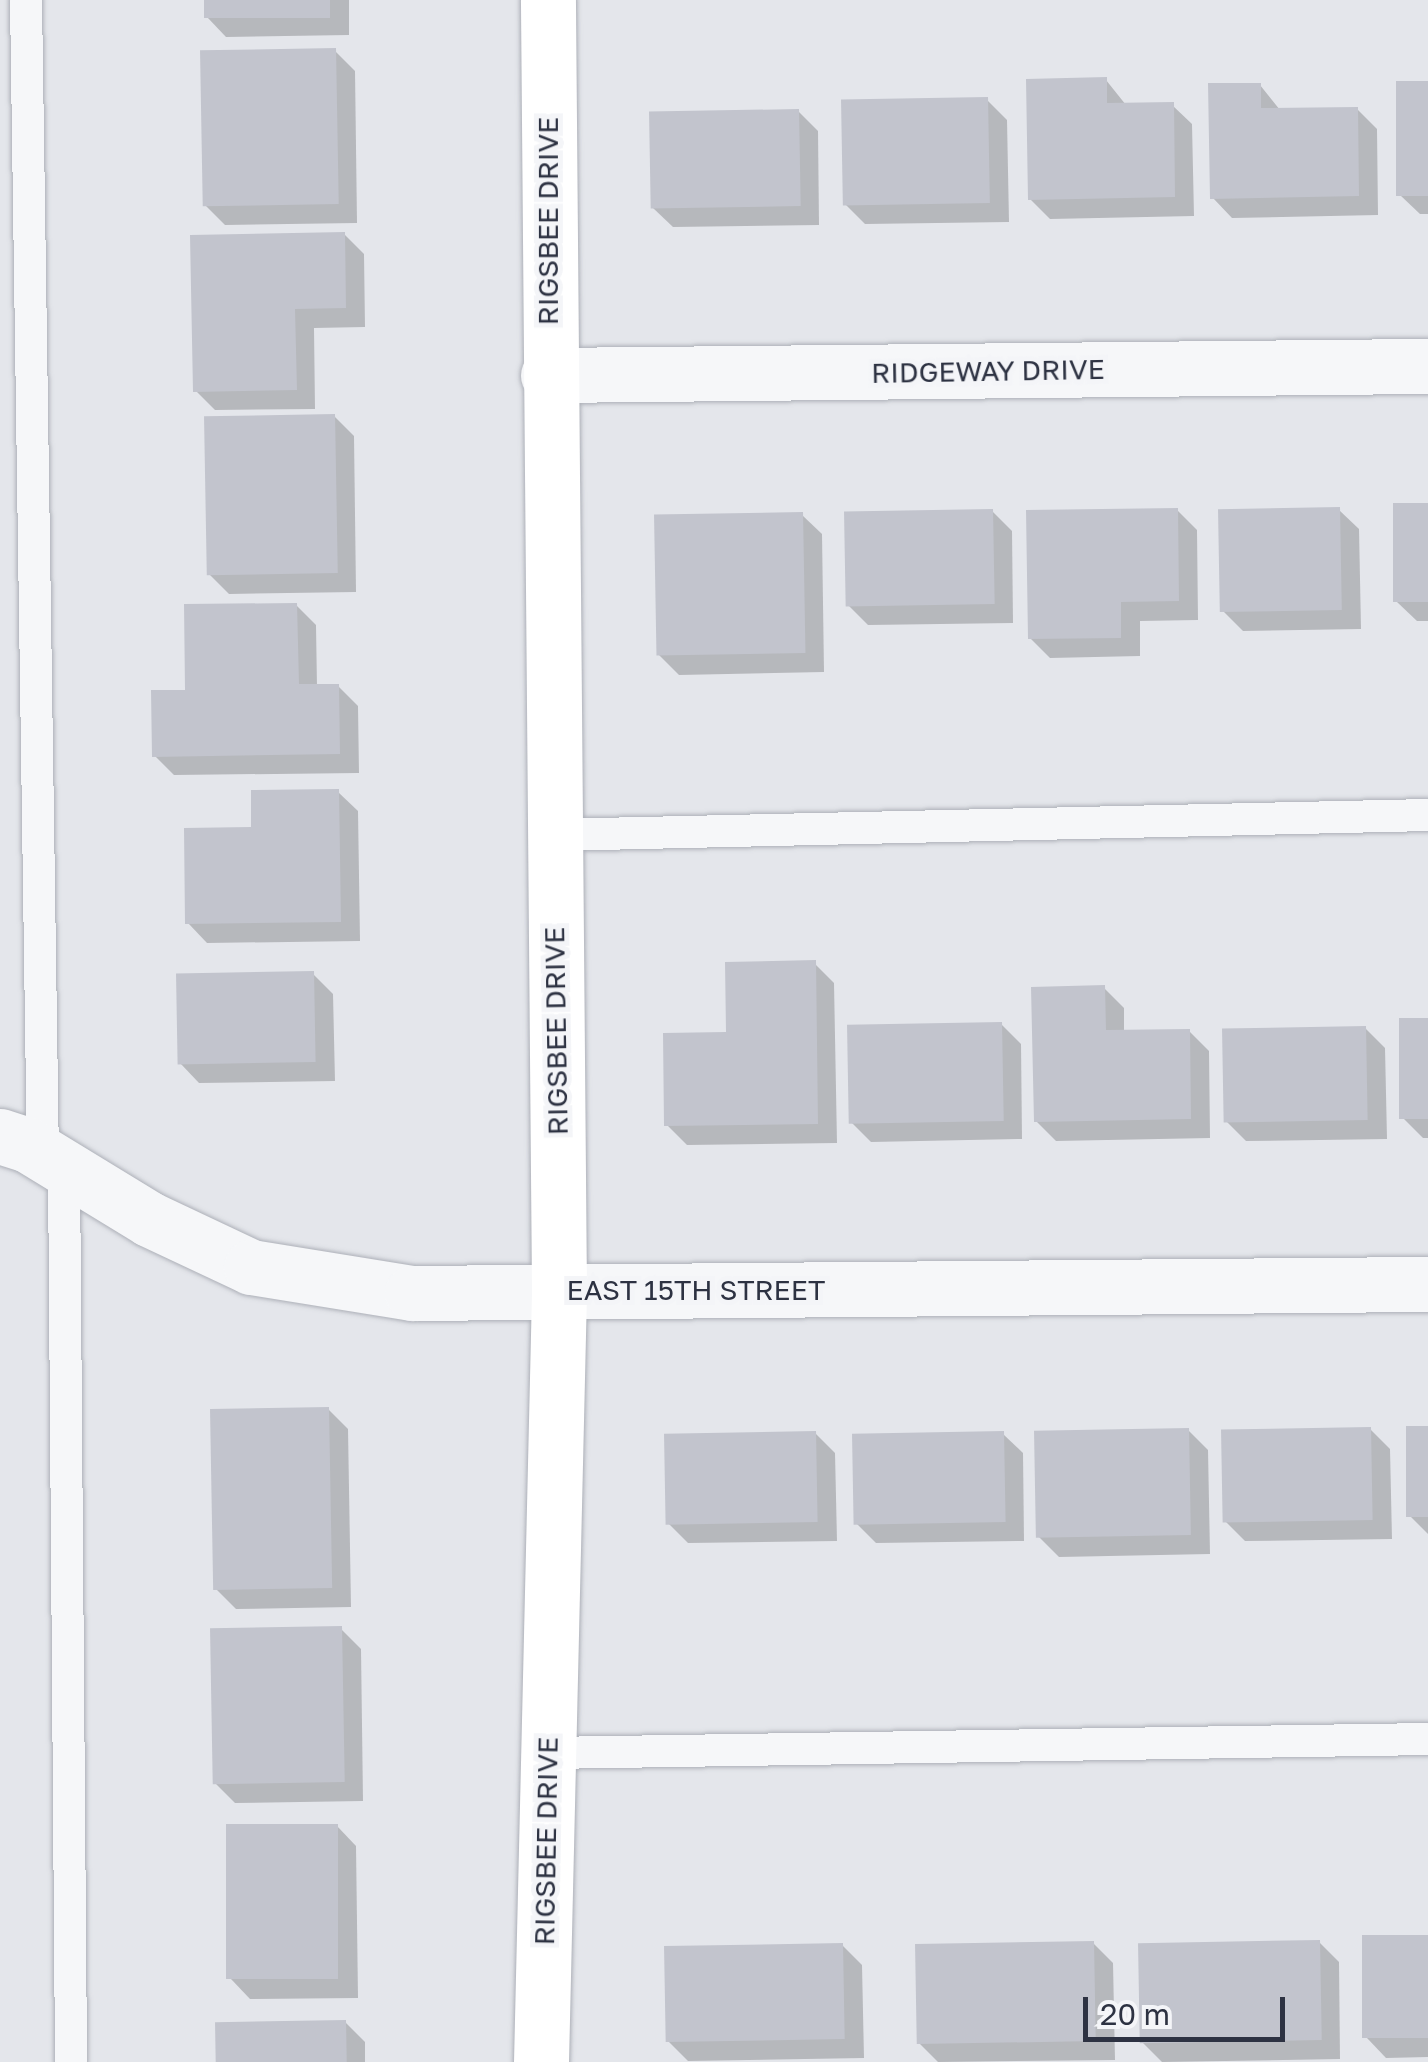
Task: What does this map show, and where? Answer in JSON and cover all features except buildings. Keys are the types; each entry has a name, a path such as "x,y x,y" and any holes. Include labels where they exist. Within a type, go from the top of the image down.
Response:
{"street":[{"name":"RIGSBEE DRIVE","path":"540,2062 559,1291 548,375 548,0"},
{"name":"RIDGEWAY DRIVE","path":"548,375 1428,366"},
{"name":"EAST 15TH STREET","path":"36,1152 149,1220 250,1267 412,1293 1428,1284"}],"lane":[{"path":"26,0 36,1152 71,2062"},
{"path":"554,835 1428,815"},
{"path":"548,1753 1428,1739"}]}
